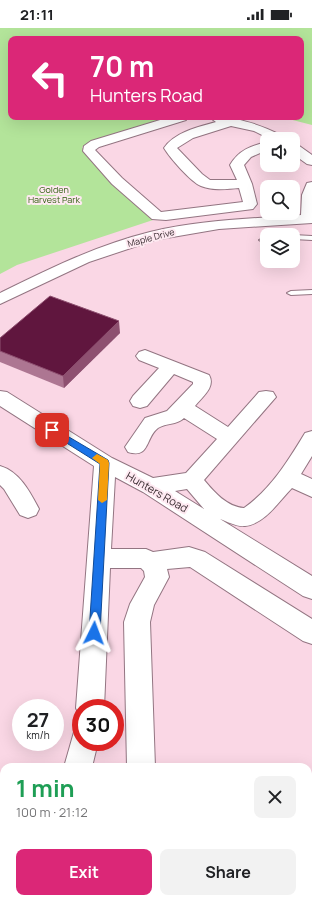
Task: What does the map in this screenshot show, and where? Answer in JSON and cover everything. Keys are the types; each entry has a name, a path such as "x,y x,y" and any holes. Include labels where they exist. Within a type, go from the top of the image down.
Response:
{"street":[{"path":"172,120 95,144 89,148 89,151 117,181 157,216 248,206 250,202 245,184 238,168 239,162 248,152 260,148"},
{"path":"221,120 258,128 266,132"},
{"path":"230,122 186,137 172,144 170,148 197,177 205,183 214,185 245,184"},
{"path":"300,153 312,161"},
{"path":"310,219 309,195 312,186"},
{"name":"Maple Drive","path":"0,299 83,259 152,236 219,225 310,219"},
{"path":"135,447 148,427 152,424 174,416 203,382 202,379 145,356"},
{"path":"140,401 171,366"},
{"name":"Hunters Road","path":"0,397 105,463 151,486 312,589"},
{"path":"151,486 192,480 266,397"},
{"path":"183,407 198,418 230,437"},
{"path":"192,480 211,503 233,515 244,517 249,516 289,477 312,438"},
{"path":"91,699 105,463"},
{"path":"0,474 12,483 28,509"},
{"path":"289,477 312,489"},
{"path":"150,562 189,557 197,558 312,633"},
{"path":"99,558 146,559 156,569 157,577 142,602 138,611 137,622 141,763"}],"lane":[{"path":"300,237 312,238"},
{"path":"291,293 312,292"}],"green space":[{"name":"Golden Harvest Park","path":"0,28 312,28 312,125 293,120 304,120 304,36 8,36 8,120 168,120 82,147 153,220 17,265 0,274"}],"building":[{"path":"50,296 119,321 63,376 0,351 0,338"}],"slow traffic":[{"path":"97,458 105,463 102,500"}],"route":[{"path":"52,430 105,463 94,633"}]}
